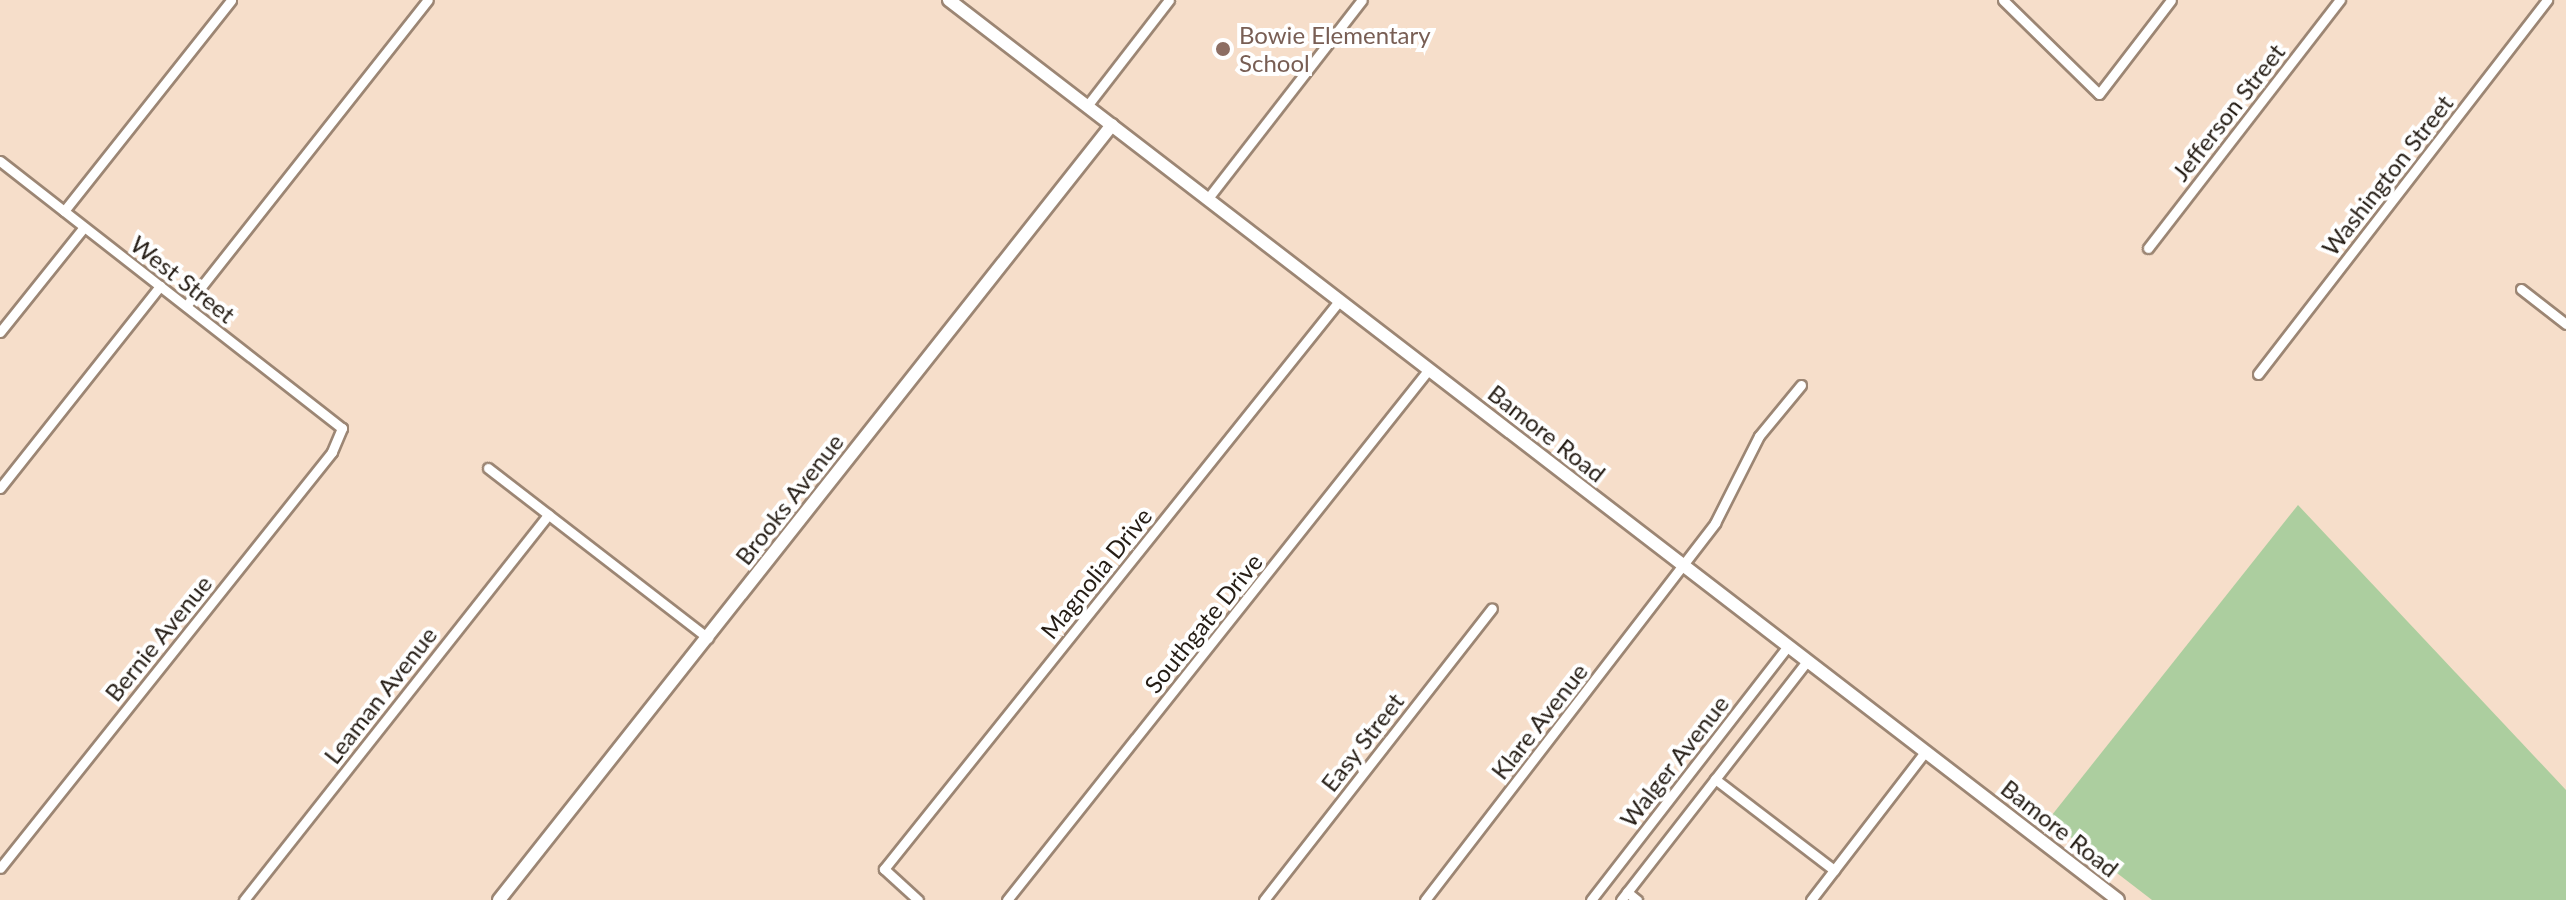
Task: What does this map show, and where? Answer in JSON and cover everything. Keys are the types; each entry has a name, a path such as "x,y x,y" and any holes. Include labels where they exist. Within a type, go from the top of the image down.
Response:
{"street":[{"path":"64,211 231,0"},
{"path":"186,306 428,0"},
{"name":"Bamore Road","path":"949,0 1209,197 1339,301 2118,900"},
{"path":"1087,106 1169,0"},
{"path":"1209,197 1362,0"},
{"path":"2008,2 2099,94 2171,0"},
{"name":"Jefferson Street","path":"2148,248 2340,0"},
{"name":"Washington Street","path":"2258,374 2547,0"},
{"name":"Brooks Avenue","path":"499,900 1112,125"},
{"name":"West Street","path":"0,161 342,428"},
{"path":"0,332 84,227"},
{"path":"0,488 160,286"},
{"path":"2521,289 2566,324"},
{"name":"Magnolia Drive","path":"918,900 884,869 1339,301"},
{"name":"Southgate Drive","path":"1007,900 1429,369"},
{"name":"Klare Avenue","path":"1425,900 1684,565 1731,496 1759,436 1801,385"},
{"name":"Bernie Avenue","path":"0,868 332,452 342,428"},
{"path":"488,468 708,638"},
{"name":"Leaman Avenue","path":"244,900 548,515"},
{"name":"Easy Street","path":"1264,900 1492,608"},
{"name":"Walger Avenue","path":"1591,900 1788,646"},
{"name":"Walger Avenue","path":"1624,896 1807,661"},
{"path":"1811,900 1925,752"},
{"path":"1715,779 1834,870"},
{"path":"1624,896 1637,900"}],"green space":[{"path":"2298,505 2566,790 2566,900 2152,900 2048,820"}],"place":[{"name":"Bowie Elementary School","path":"1223,49"}]}
